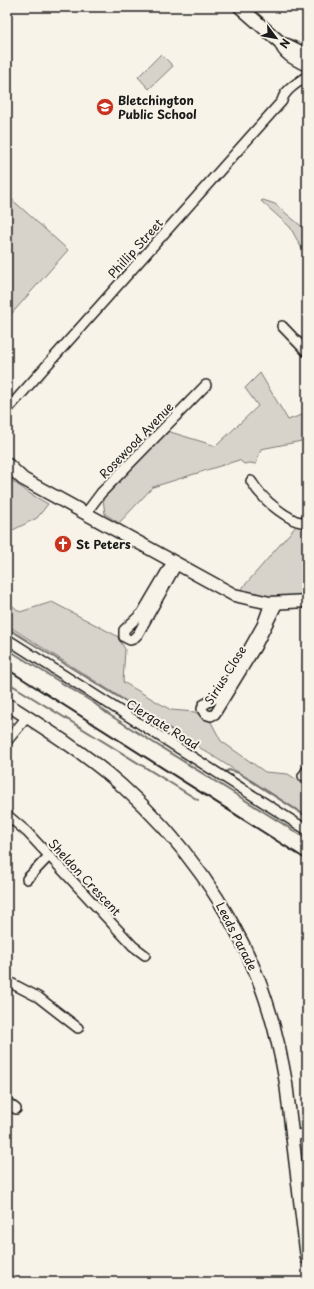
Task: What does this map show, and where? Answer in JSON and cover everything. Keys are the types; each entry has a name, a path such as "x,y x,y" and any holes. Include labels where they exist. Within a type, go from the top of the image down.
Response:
{"main road":[{"path":"240,7 281,43 282,48 304,60"},
{"path":"7,464 24,480 234,595 274,603 307,601"},
{"name":"Leeds Parade","path":"7,704 95,764 146,808 181,847 213,890 231,921 259,981 276,1033 293,1136 296,1175 307,1258"}],"street":[{"path":"298,83 304,60"},
{"name":"Phillip Street","path":"7,410 282,101 283,96 307,76"},
{"name":"Phillip Street","path":"282,101 287,100 300,88 307,85"},
{"path":"282,326 307,352"},
{"name":"Rosewood Avenue","path":"86,513 101,493 206,385"},
{"path":"251,481 256,489 273,505 295,520 307,523"},
{"path":"175,563 141,630 133,639 130,640 126,638 124,630 142,613 175,563"},
{"name":"Sirius Close","path":"274,603 256,647 215,714 208,716 203,712 203,705 217,697 231,678 274,603"},
{"name":"Clergate Road","path":"7,639 307,830"},
{"path":"7,741 27,717"},
{"name":"Sheldon Crescent","path":"7,815 27,832 133,946 145,955"},
{"path":"28,879 49,856"},
{"path":"7,981 38,997 78,1028"},
{"path":"7,1102 16,1109"},
{"path":"293,1136 307,1132"}],"shaded area":[{"path":"161,54 173,66 149,89 138,77"},
{"path":"7,195 68,250 7,319"},
{"path":"263,200 275,204 307,231 307,258 290,227 261,201"},
{"path":"260,373 288,420 307,413 307,440 261,449 256,464 244,464 239,460 153,487 119,523 105,514 103,499 167,431 216,446 258,406 245,388"},
{"path":"7,477 29,493 48,504 37,518 7,533"},
{"path":"297,525 307,527 307,597 275,599 238,593"},
{"path":"7,601 20,612 52,602 117,636 125,649 123,682 171,710 195,712 211,722 221,741 265,772 288,774 305,785 307,788 307,816 7,625"}],"waterway":[{"path":"7,628 175,732"},
{"path":"7,649 307,839"},
{"path":"7,682 198,800"},
{"path":"225,772 229,770 239,773 307,817"}],"railway":[{"path":"7,669 307,860"}],"place":[{"name":"Bletchington Public School","path":"105,107"},
{"name":"St Peters","path":"63,544"}]}
